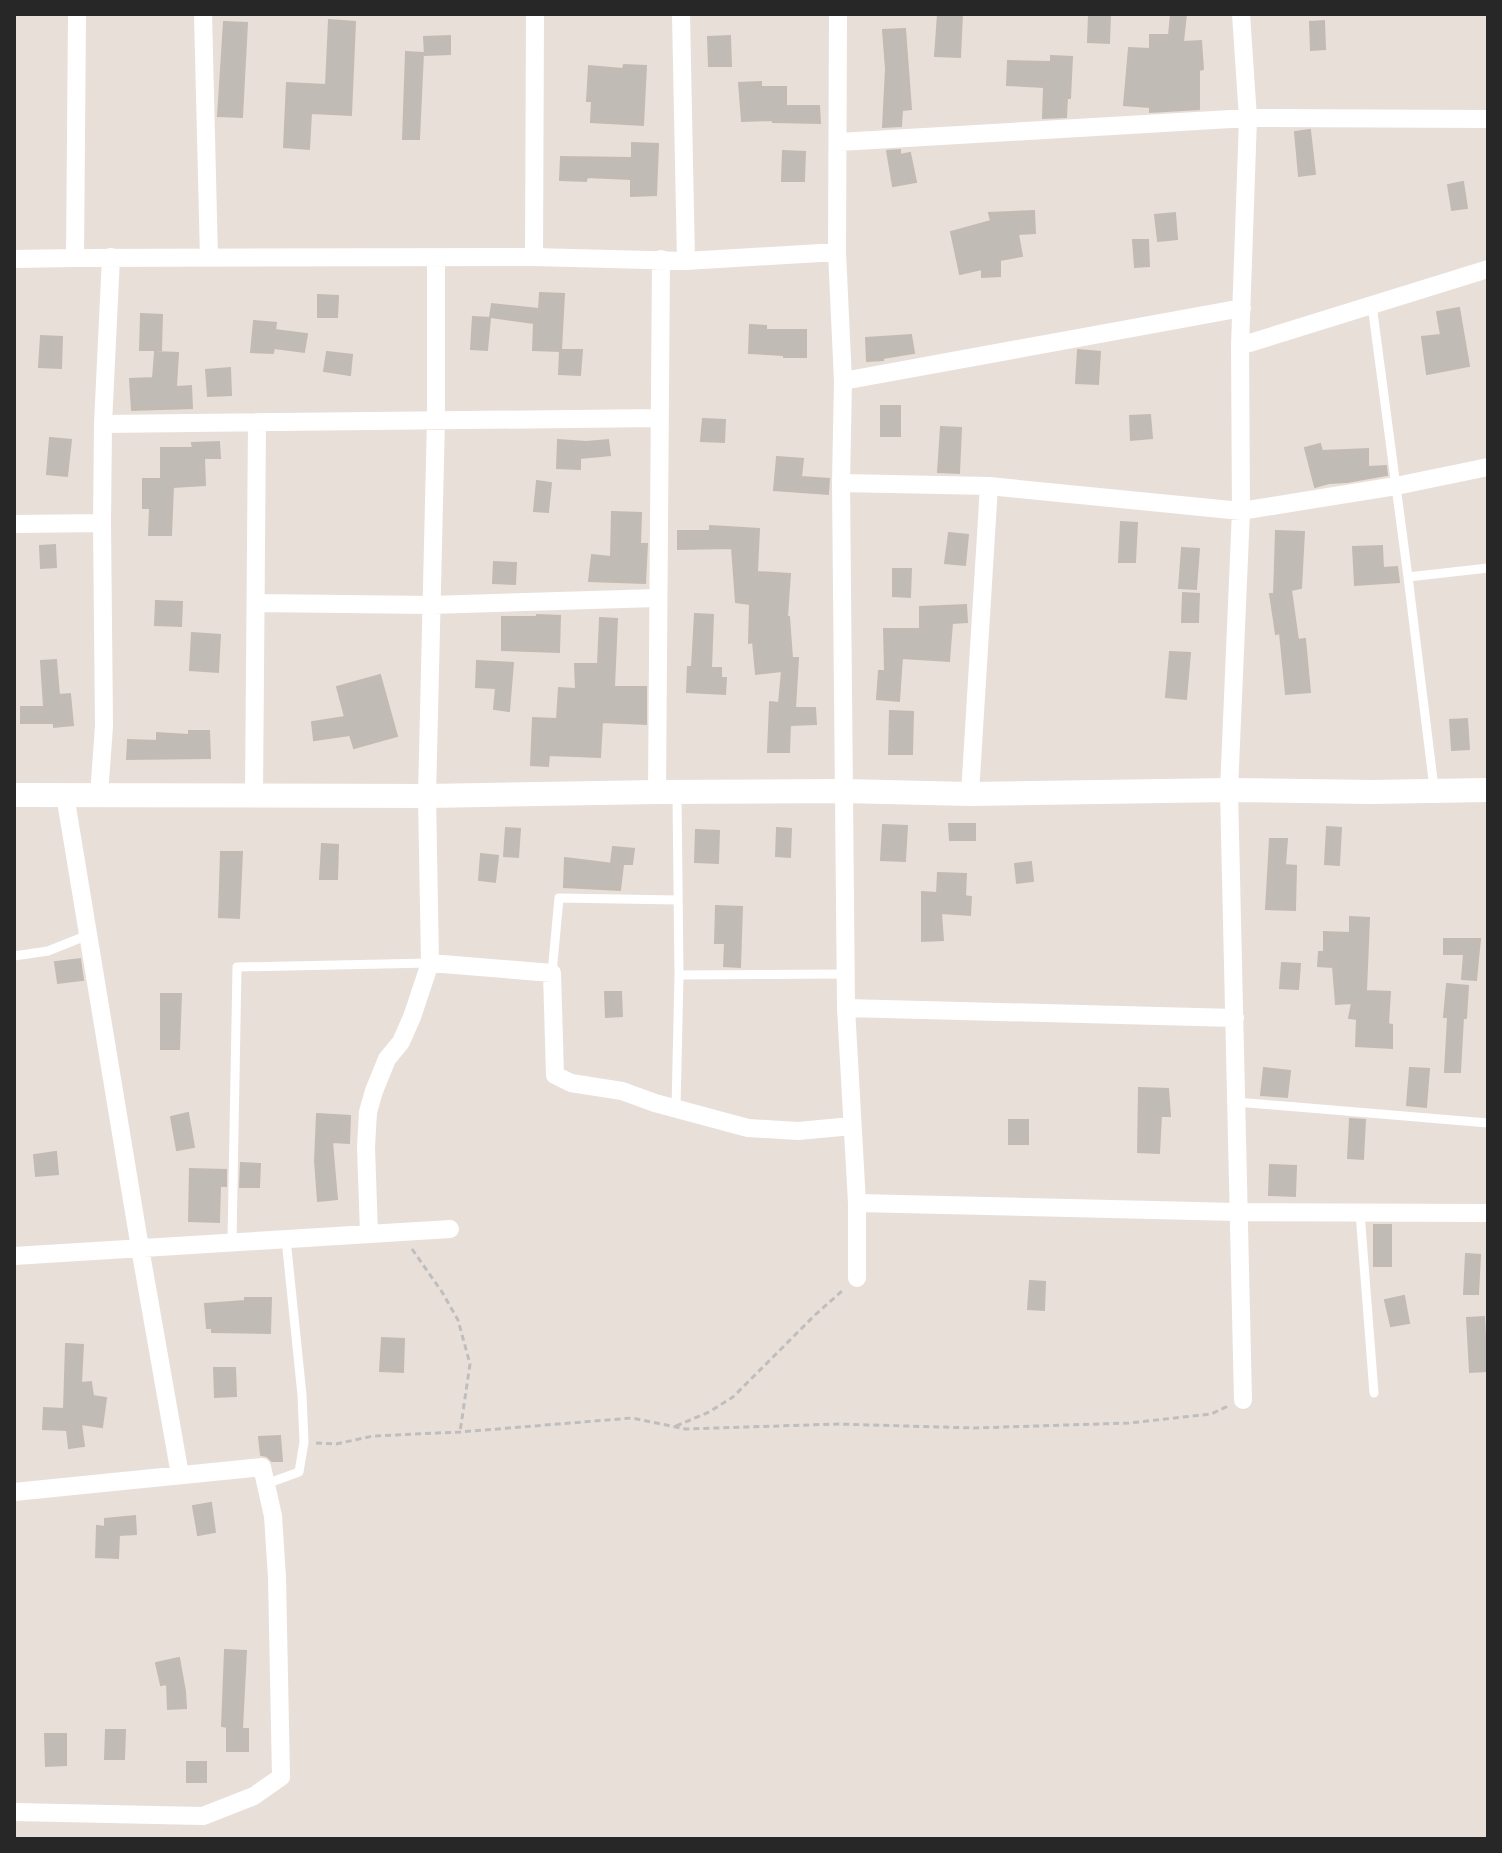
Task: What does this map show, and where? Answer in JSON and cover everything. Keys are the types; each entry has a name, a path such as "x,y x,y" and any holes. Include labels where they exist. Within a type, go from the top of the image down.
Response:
{"street":[{"path":"75,258 77,14"},
{"path":"203,14 209,258"},
{"path":"534,257 535,14"},
{"path":"681,14 686,261"},
{"path":"838,14 837,252 843,381 841,483 846,1008 857,1203 857,1278"},
{"path":"1241,14 1248,118 1240,346 1241,511 1229,790 1243,1400"},
{"path":"839,142 1248,118 1488,119"},
{"path":"14,259 534,257 686,261 837,252"},
{"path":"99,795 104,726 103,424 111,257"},
{"path":"369,1234 368,1112 387,1059 401,1042 412,1017 430,963 427,796 436,419 436,258"},
{"path":"661,259 657,598 667,792"},
{"path":"1240,346 1488,269"},
{"path":"843,381 1242,308"},
{"path":"103,424 660,418"},
{"path":"254,795 257,422"},
{"path":"841,483 989,486 1241,511 1396,486 1488,467"},
{"path":"970,794 989,486"},
{"path":"14,524 102,523"},
{"path":"257,603 431,605 657,598"},
{"path":"14,795 427,796 667,792 970,794 1488,790"},
{"path":"65,795 180,1475"},
{"path":"430,963 552,973 555,1075 571,1083 622,1091 748,1128 798,1131 852,1126"},
{"path":"846,1008 1235,1018"},
{"path":"857,1203 1237,1212 1488,1213"},
{"path":"14,1256 450,1229"},
{"path":"14,1492 262,1467 273,1516 277,1577 281,1777 254,1796 203,1816 14,1812"}],"lane":[{"path":"1372,305 1434,791"},
{"path":"1408,577 1488,568"},
{"path":"667,792 678,900 676,1109"},
{"path":"552,973 559,898 678,900"},
{"path":"14,956 48,951 88,935"},
{"path":"232,1241 237,967 430,963"},
{"path":"679,975 846,974"},
{"path":"1236,1102 1488,1123"},
{"path":"1360,1213 1374,1393"},
{"path":"266,1484 299,1472 304,1442 286,1239"}],"path":[{"path":"401,1232 458,1320 470,1364 460,1432"},
{"path":"674,1427 709,1412 733,1397 857,1278"},
{"path":"304,1442 336,1444 373,1436 632,1418 686,1429 838,1424 974,1428 1129,1423 1211,1414 1243,1400"}],"building":[{"path":"938,14 962,14 960,57 935,56"},
{"path":"1089,14 1110,15 1109,43 1088,42"},
{"path":"1171,14 1186,14 1183,42 1201,41 1203,69 1199,70 1199,109 1150,112 1150,107 1124,105 1129,48 1150,49 1150,35 1169,35"},
{"path":"329,20 355,22 351,115 311,113 309,149 284,147 287,83 326,85"},
{"path":"1324,21 1325,49 1311,50 1310,22"},
{"path":"224,22 247,23 242,117 218,116"},
{"path":"905,29 911,109 902,110 901,126 883,127 886,69 883,30"},
{"path":"450,36 450,54 425,55 424,37"},
{"path":"730,36 731,66 709,66 708,37"},
{"path":"406,52 423,53 419,139 403,139"},
{"path":"1051,56 1072,57 1066,117 1043,118 1044,87 1007,85 1008,61 1051,62"},
{"path":"624,65 646,66 643,125 591,122 592,101 587,101 589,66 623,69"},
{"path":"761,82 761,87 786,87 786,106 819,106 820,123 742,121 739,83"},
{"path":"1310,130 1315,174 1299,176 1295,132"},
{"path":"632,143 658,144 656,195 631,196 631,179 587,177 586,181 560,180 561,157 632,158"},
{"path":"900,150 900,155 910,153 916,182 893,186 887,151"},
{"path":"783,151 805,152 804,181 782,181"},
{"path":"1463,182 1467,208 1452,210 1448,185"},
{"path":"1034,211 1035,233 1018,234 1022,256 1000,260 1000,276 982,277 982,269 960,274 951,232 991,221 989,213"},
{"path":"1175,213 1177,239 1158,241 1155,215"},
{"path":"1133,240 1148,240 1149,266 1135,267"},
{"path":"540,293 564,294 561,350 582,350 580,375 559,374 560,351 533,350 534,323 490,317 492,304 539,309"},
{"path":"318,295 338,296 337,317 318,317"},
{"path":"1459,308 1469,366 1427,374 1422,337 1441,335 1437,312"},
{"path":"141,314 162,315 161,350 140,350"},
{"path":"473,317 490,318 487,350 471,349"},
{"path":"254,321 276,323 275,330 307,334 304,352 274,348 273,353 251,352"},
{"path":"750,325 766,326 766,330 806,330 806,357 749,353"},
{"path":"911,335 914,353 867,361 866,338"},
{"path":"41,336 62,337 61,368 39,367"},
{"path":"1078,350 1100,352 1098,384 1076,383"},
{"path":"155,352 178,353 176,387 191,386 192,408 132,410 130,379 153,378"},
{"path":"327,352 352,355 350,375 324,371"},
{"path":"230,368 231,395 208,396 206,370"},
{"path":"881,406 900,406 900,436 881,436"},
{"path":"1150,415 1152,438 1131,440 1130,416"},
{"path":"703,419 725,420 724,442 701,441"},
{"path":"941,427 961,428 959,473 938,472"},
{"path":"50,438 71,440 67,476 47,474"},
{"path":"558,440 608,440 610,455 580,458 580,469 557,468"},
{"path":"219,442 220,458 204,458 205,485 173,487 171,535 149,535 150,508 143,508 143,479 161,479 161,448 193,448 192,443"},
{"path":"1320,444 1322,451 1368,449 1368,467 1386,466 1387,475 1315,487 1305,448"},
{"path":"777,457 803,459 801,477 829,479 828,494 774,490"},
{"path":"537,481 551,483 548,512 534,511"},
{"path":"612,512 641,513 640,544 647,544 645,583 589,581 592,555 611,557"},
{"path":"1121,522 1137,523 1135,562 1119,562"},
{"path":"710,526 759,529 757,572 790,574 787,617 792,658 798,658 795,708 815,708 816,724 790,725 789,752 768,752 770,702 779,703 782,671 756,674 753,642 749,643 750,604 736,602 732,548 678,549 678,531 710,531"},
{"path":"1276,531 1304,532 1301,588 1291,590 1298,640 1305,639 1310,692 1286,694 1280,633 1276,634 1270,594 1274,594"},
{"path":"949,533 968,535 965,565 945,563"},
{"path":"55,545 56,567 41,568 40,546"},
{"path":"1382,546 1383,568 1397,567 1399,582 1355,585 1353,547"},
{"path":"1182,548 1199,549 1196,589 1179,588"},
{"path":"494,562 516,563 515,584 493,583"},
{"path":"893,569 911,569 910,597 893,596"},
{"path":"1183,593 1199,594 1198,622 1182,622"},
{"path":"156,601 182,602 181,626 155,625"},
{"path":"966,605 967,622 952,623 949,661 902,658 899,701 877,699 879,671 885,671 884,629 920,629 920,607"},
{"path":"695,614 713,615 711,668 721,668 721,678 726,678 725,694 687,692 688,667 692,667"},
{"path":"560,616 559,652 502,650 502,617"},
{"path":"600,618 617,619 614,687 646,687 646,724 602,722 600,757 549,755 548,766 531,765 533,718 557,719 559,688 576,689 575,664 598,664"},
{"path":"192,633 220,635 218,672 190,670"},
{"path":"1170,652 1190,653 1186,699 1166,697"},
{"path":"56,660 59,695 70,694 73,725 54,727 54,723 21,723 21,707 44,707 41,661"},
{"path":"477,661 513,663 509,711 494,709 496,688 476,687"},
{"path":"380,675 397,736 354,748 350,735 314,740 312,722 345,717 337,687"},
{"path":"890,711 913,712 912,754 889,754"},
{"path":"1467,719 1469,749 1452,750 1450,720"},
{"path":"189,731 209,731 210,758 127,759 128,740 157,741 157,733 189,735"},
{"path":"949,824 975,824 975,840 950,840"},
{"path":"883,825 907,826 905,861 881,860"},
{"path":"1327,827 1341,828 1339,865 1325,864"},
{"path":"506,828 520,829 518,857 504,856"},
{"path":"777,828 791,829 790,857 776,856"},
{"path":"696,830 719,831 718,863 695,862"},
{"path":"1270,839 1287,839 1285,865 1296,866 1295,910 1266,909"},
{"path":"322,844 338,845 337,879 320,879"},
{"path":"613,847 634,849 632,864 611,863"},
{"path":"221,852 242,852 239,918 219,917"},
{"path":"481,854 498,856 495,882 479,880"},
{"path":"565,858 623,865 620,890 564,887"},
{"path":"1031,862 1033,881 1017,883 1015,864"},
{"path":"938,873 966,874 965,896 971,897 970,915 941,913 943,940 922,941 922,892 937,893"},
{"path":"716,906 742,907 740,967 724,966 725,943 715,943"},
{"path":"1350,917 1369,918 1366,991 1390,992 1388,1024 1392,1025 1392,1048 1356,1046 1357,1019 1349,1018 1352,1003 1336,1004 1333,967 1318,966 1319,952 1324,952 1324,932 1350,933"},
{"path":"1444,939 1480,939 1476,980 1462,979 1464,954 1444,954"},
{"path":"80,959 83,980 58,983 55,962"},
{"path":"1282,963 1300,964 1298,989 1280,988"},
{"path":"1447,984 1468,986 1460,1072 1445,1072"},
{"path":"605,992 621,992 622,1016 606,1017"},
{"path":"161,994 181,994 179,1049 161,1049"},
{"path":"1264,1068 1290,1071 1287,1097 1261,1095"},
{"path":"1410,1068 1429,1069 1426,1107 1407,1105"},
{"path":"1139,1088 1168,1089 1170,1116 1161,1116 1159,1153 1138,1152"},
{"path":"188,1113 194,1147 177,1150 171,1117"},
{"path":"317,1114 350,1116 349,1143 332,1142 337,1199 318,1201 315,1161"},
{"path":"1350,1119 1365,1120 1363,1159 1348,1158"},
{"path":"1009,1120 1028,1120 1028,1144 1009,1144"},
{"path":"56,1152 58,1174 36,1176 34,1155"},
{"path":"241,1163 260,1164 259,1187 240,1187"},
{"path":"1270,1165 1296,1166 1295,1196 1269,1195"},
{"path":"190,1169 226,1170 226,1186 220,1186 219,1222 189,1221"},
{"path":"1374,1225 1391,1225 1391,1266 1374,1266"},
{"path":"1466,1254 1480,1255 1478,1294 1464,1294"},
{"path":"1030,1281 1045,1282 1044,1310 1028,1309"},
{"path":"1404,1296 1409,1323 1391,1326 1385,1300"},
{"path":"245,1298 271,1298 270,1333 212,1332 212,1328 207,1328 205,1304 245,1301"},
{"path":"1484,1317 1487,1371 1470,1372 1467,1318"},
{"path":"382,1338 404,1339 403,1372 380,1371"},
{"path":"66,1344 83,1345 81,1383 91,1382 93,1396 106,1398 102,1427 81,1424 84,1446 69,1448 67,1430 43,1429 44,1408 64,1409"},
{"path":"214,1368 235,1368 236,1396 215,1397"},
{"path":"280,1436 282,1461 272,1461 261,1455 259,1437"},
{"path":"211,1503 215,1532 198,1535 193,1506"},
{"path":"135,1516 136,1534 119,1535 118,1558 96,1557 97,1526 105,1527 105,1519"},
{"path":"225,1650 246,1651 242,1729 248,1729 248,1751 227,1751 227,1727 222,1726"},
{"path":"179,1658 186,1708 168,1709 167,1684 161,1685 156,1663"},
{"path":"106,1730 125,1730 124,1759 105,1759"},
{"path":"45,1734 66,1734 66,1765 46,1766"},
{"path":"187,1762 206,1762 206,1782 187,1782"}]}
